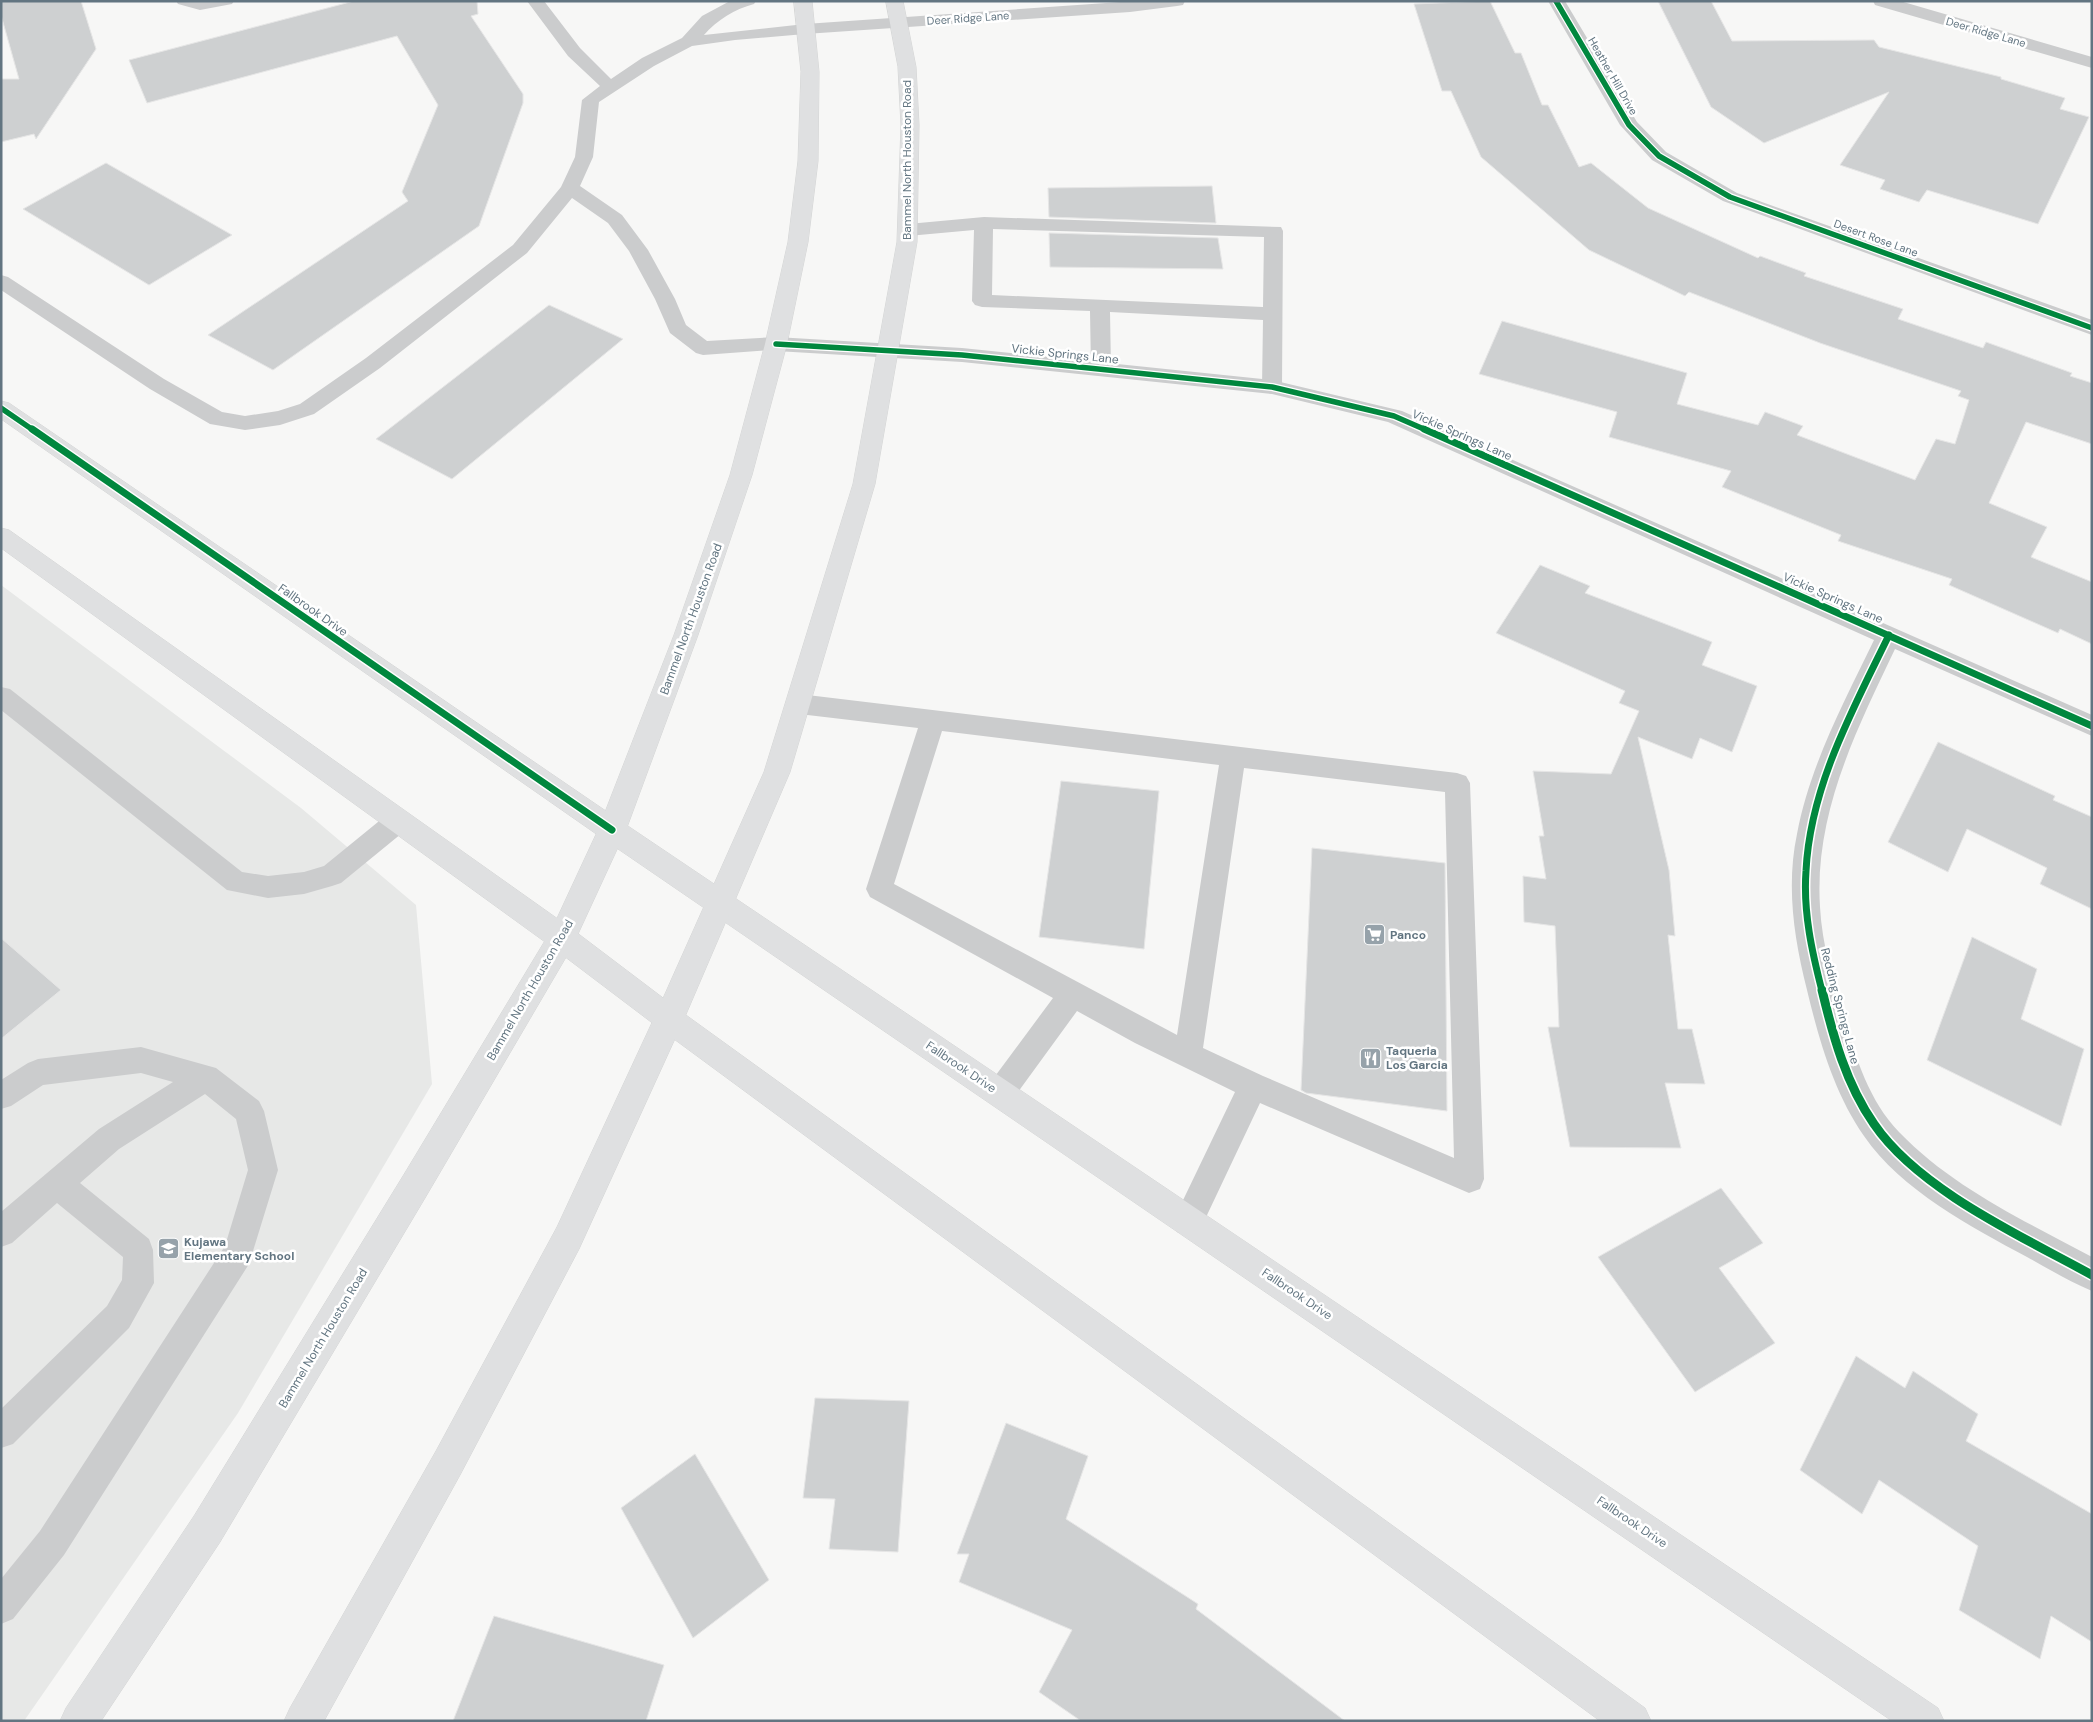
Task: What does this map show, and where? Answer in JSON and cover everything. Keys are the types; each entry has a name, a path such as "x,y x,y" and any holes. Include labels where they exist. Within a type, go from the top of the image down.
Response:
{"main road":[{"name":"Bammel North Houston Road","path":"79,1721 212,1521 562,938 612,830 686,635 741,475 776,344 798,242 808,161 810,72 803,1"},
{"name":"Bammel North Houston Road","path":"303,1721 448,1463 568,1238 669,1019 777,772 864,484 908,230 910,125 907,67 894,1"},
{"name":"Fallbrook Drive","path":"1,408 612,830 1925,1721"},
{"path":"1,536 562,938 669,1019 1632,1721"}],"street":[{"name":"Deer Ridge Lane","path":"806,29 1178,1"},
{"name":"Heather Hill Drive","path":"1556,1 1629,125 1658,156"},
{"name":"Deer Ridge Lane","path":"1881,1 2092,63"},
{"name":"Desert Rose Lane","path":"1658,156 1730,197 2092,328"},
{"name":"Vickie Springs Lane","path":"776,344 962,355 1272,387 1394,416 2092,726"},
{"name":"Redding Springs Lane","path":"1889,635 1839,739 1813,813 1806,858 1806,906 1813,956 1838,1052 1856,1096 1885,1140 1926,1177 1975,1210 2092,1275"}],"lane":[{"path":"184,1 200,6 226,1"},
{"path":"535,1 574,52 610,87"},
{"path":"688,42 708,20 739,3 748,1"},
{"path":"1,281 157,384 217,419 245,423 280,418 307,409 373,363 520,249 570,188 584,157 591,100 648,62 688,42 735,35 806,29"},
{"path":"570,188 615,219 638,250 665,299 678,328 703,348 776,344"},
{"path":"908,230 984,223 1024,223 1274,231 1272,387"},
{"path":"984,223 982,301 1273,314"},
{"path":"1100,305 1101,369"},
{"path":"1,696 236,882 268,887 304,882 332,875 398,820"},
{"path":"799,704 933,720 1234,757 1457,783 1469,1179 1253,1086 1145,1034 879,889 933,720"},
{"path":"1188,1054 1234,757"},
{"path":"1000,1094 1073,994"},
{"path":"1,1096 38,1072 141,1060 206,1076 249,1111 263,1170 238,1253 52,1544 1,1607"},
{"path":"1,1232 109,1139 206,1076"},
{"path":"1188,1221 1253,1086"},
{"path":"1,1432 118,1316 138,1282 138,1250 57,1184"}],"shaded area":[{"name":"Kujawa Elementary School","path":"1,585 301,808 416,905 432,1084 238,1413 24,1721 1,1721"}],"building":[{"path":"1,1 81,1 96,49 36,139 34,134 1,142 1,79 19,79 1,15"},
{"path":"354,1 477,1 478,14 471,16 523,94 523,103 479,226 273,370 208,335 408,201 402,192 438,105 397,36 147,103 129,60"},
{"path":"1490,1 1515,53 1521,53 1542,105 1548,105 1579,167 1591,163 1648,208 1758,258 1760,256 1806,273 1804,276 1903,309 1898,319 1983,348 1986,342 2072,373 2070,376 2092,383 2092,444 2026,422 1989,503 2047,527 2031,557 2092,582 2092,644 2060,629 2058,633 1949,585 1952,579 1838,541 1841,535 1722,487 1731,471 1609,437 1617,412 1479,374 1502,321 1687,373 1677,404 1758,425 1765,412 1803,426 1797,435 1915,480 1936,439 1955,444 1969,400 1958,396 1961,391 1820,343 1689,292 1685,296 1589,250 1481,157 1451,91 1442,91 1414,4"},
{"path":"1658,1 1711,1 1732,41 1874,40 1879,47 2001,77 2001,79 2065,98 2060,109 2089,117 2038,224 1927,190 1919,202 1880,189 1885,180 1840,165 1889,92 1764,143 1711,107"},
{"path":"106,163 232,235 149,285 23,209"},
{"path":"1212,186 1216,223 1049,217 1048,188"},
{"path":"1049,233 1218,238 1223,269 1050,267"},
{"path":"549,305 623,339 452,479 376,439"},
{"path":"1540,565 1590,586 1585,593 1712,642 1702,665 1757,686 1732,752 1700,738 1692,759 1638,737 1669,870 1675,936 1668,935 1678,1029 1692,1029 1705,1084 1665,1083 1681,1148 1570,1147 1548,1027 1559,1027 1555,926 1524,922 1523,876 1546,879 1539,836 1544,836 1533,771 1611,774 1639,711 1619,703 1625,691 1496,633"},
{"path":"1938,742 2055,796 2053,800 2092,817 2092,909 2040,884 2047,868 1967,829 1948,872 1888,842"},
{"path":"1061,781 1159,791 1144,949 1039,937"},
{"path":"1312,848 1445,863 1447,1111 1306,1093 1301,1090"},
{"path":"1972,937 2037,969 2021,1019 2084,1049 2061,1126 1927,1060"},
{"path":"1,938 61,990 1,1039"},
{"path":"1721,1188 1763,1243 1719,1268 1775,1343 1695,1392 1598,1257"},
{"path":"1856,1356 1905,1388 1913,1371 1978,1414 1966,1441 2092,1514 2092,1642 2051,1616 2040,1659 1959,1610 1978,1546 1879,1480 1862,1514 1800,1470"},
{"path":"815,1398 909,1401 898,1552 829,1549 835,1499 803,1498"},
{"path":"1006,1423 1088,1456 1066,1519 1198,1604 1196,1609 1345,1721 1081,1721 1039,1692 1072,1630 959,1582 969,1554 957,1554"},
{"path":"695,1454 769,1580 693,1638 621,1508"},
{"path":"494,1616 664,1665 646,1721 453,1721"}],"cycle path":[{"path":"1556,1 1629,125 1659,156 1730,197 2092,328"},
{"path":"776,344 962,355 1272,387 1394,416 2092,726"},
{"path":"1,408 612,830"},
{"path":"1889,635 1829,766 1810,835 1806,871 1807,920 1817,972 1837,1045 1849,1078 1865,1110 1874,1125 1897,1151 1926,1176 1971,1208 2092,1275"}],"place":[{"name":"Panco","path":"1374,935"},
{"name":"Taqueria Los Garcia","path":"1370,1058"},
{"name":"Kujawa Elementary School","path":"168,1249"}]}
